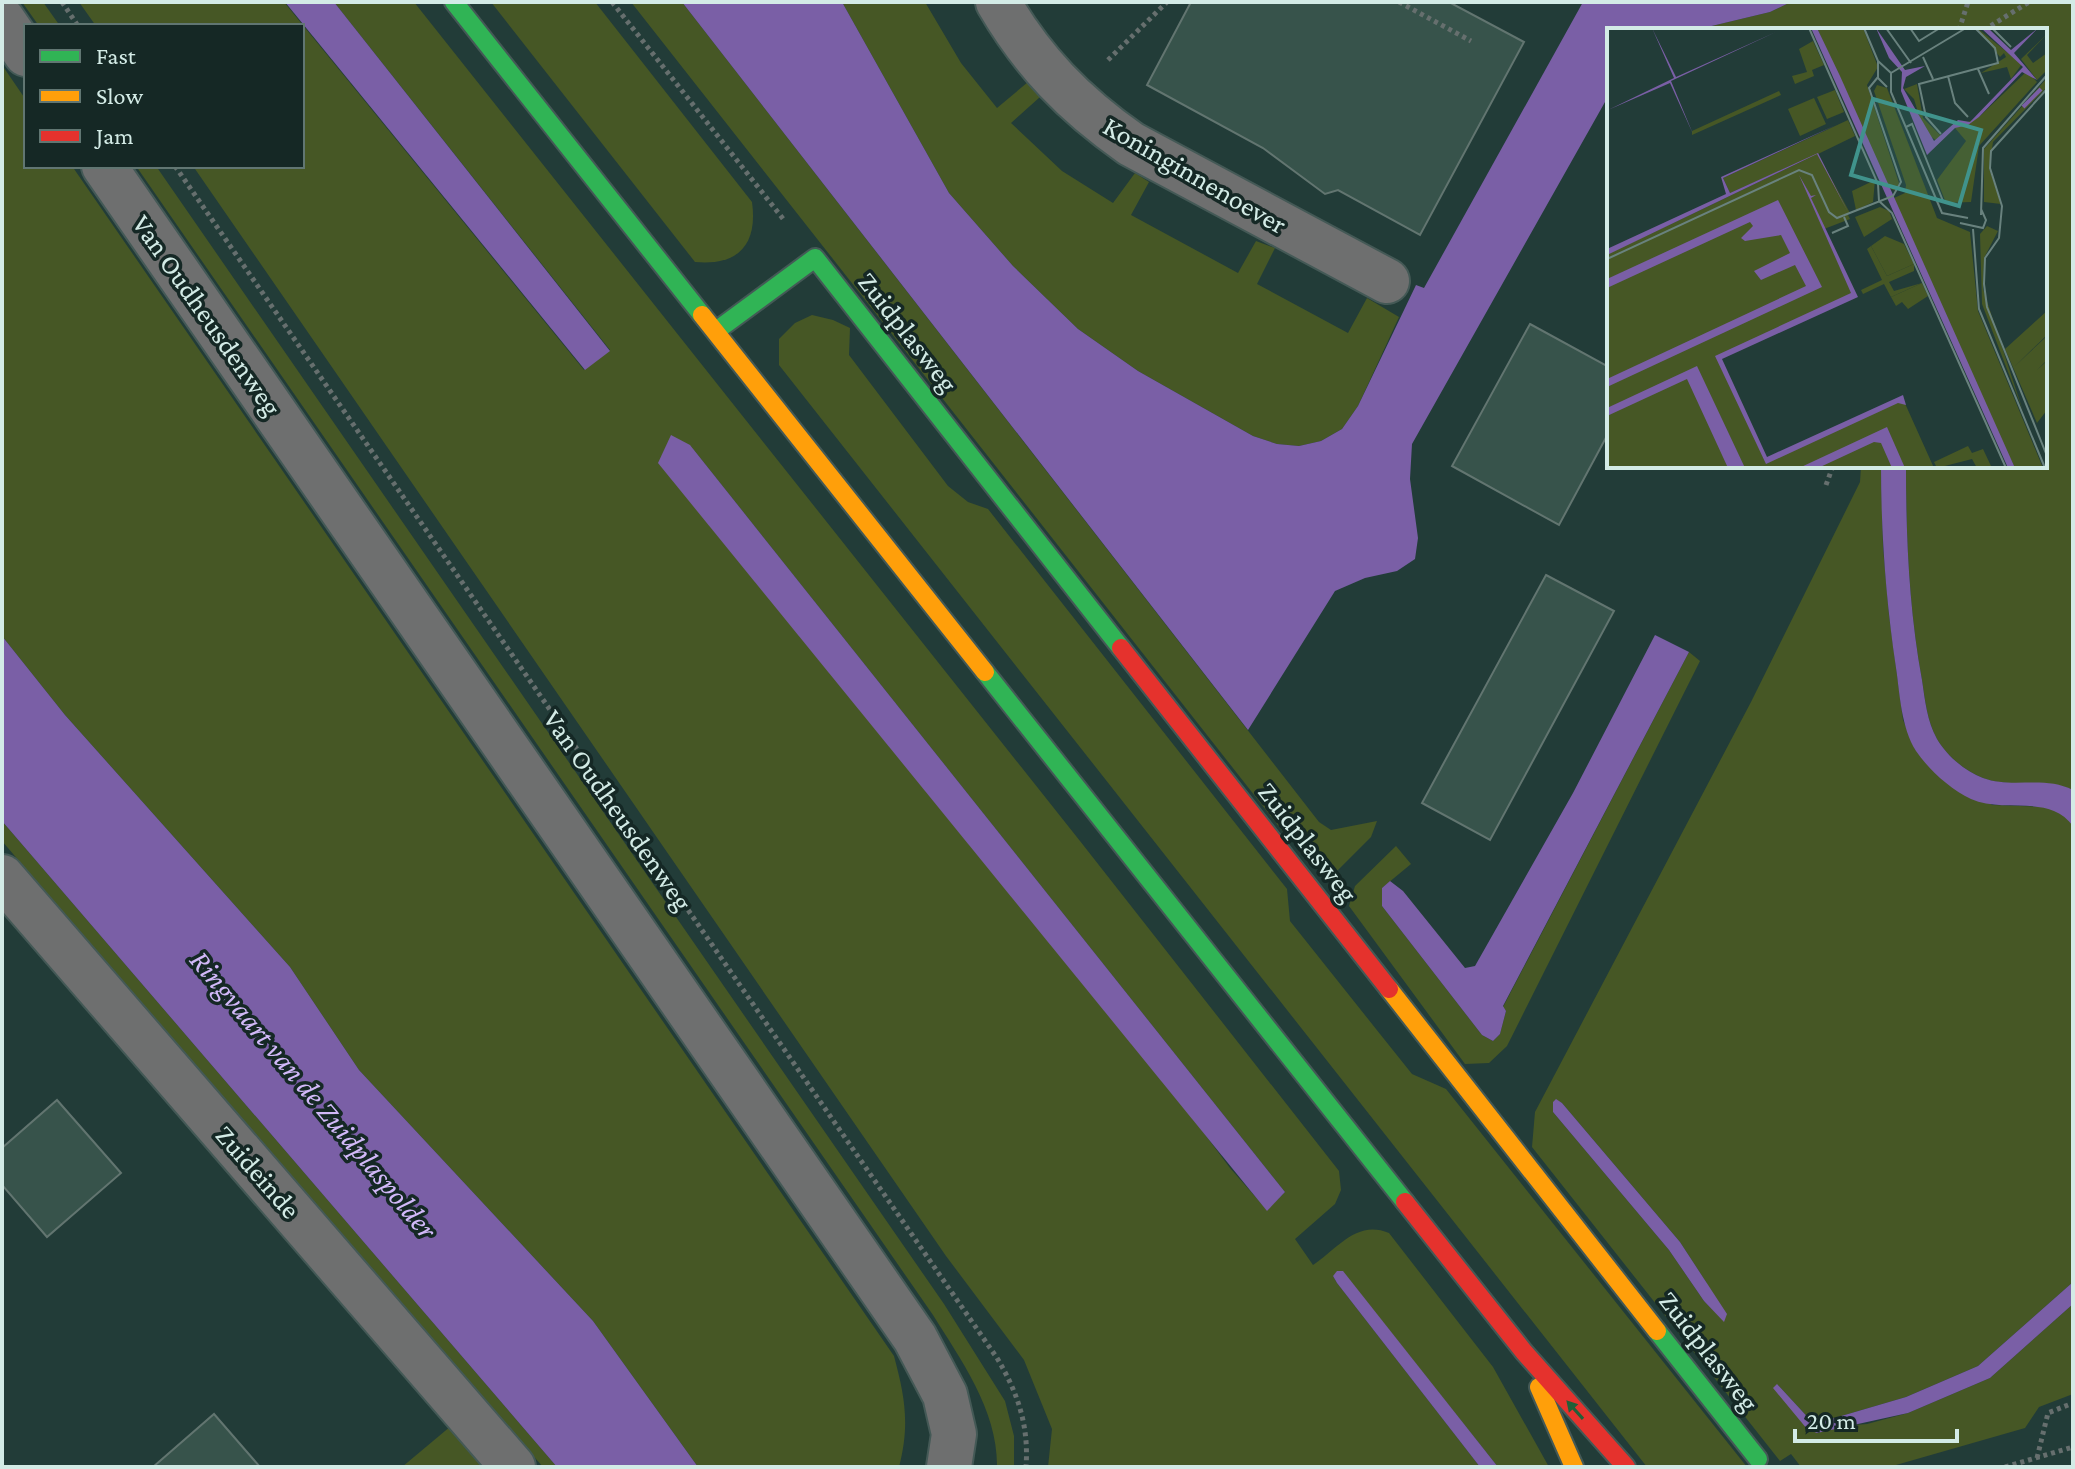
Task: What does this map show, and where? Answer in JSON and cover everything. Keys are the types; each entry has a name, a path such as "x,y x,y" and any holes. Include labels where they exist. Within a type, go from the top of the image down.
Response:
{"main road":[{"path":"454,2 1524,1352 1626,1467"},
{"path":"716,331 815,258"},
{"name":"Zuidplasweg","path":"815,258 1758,1459"},
{"path":"1524,1352 1574,1467"}],"street":[{"name":"Koninginnenoever","path":"998,2 1035,58 1070,98 1131,144 1387,281"},
{"path":"2,19 24,51"},
{"name":"Van Oudheusdenweg","path":"105,168 915,1338 945,1395 954,1434 949,1467"},
{"name":"Zuideinde","path":"2,877 513,1467"}],"path":[{"path":"62,2 77,24"},
{"path":"612,2 815,258"},
{"path":"1070,98 1167,2"},
{"path":"1399,2 1471,41"},
{"path":"1960,28 1968,2"},
{"path":"1987,28 2029,2"},
{"name":"Van Oudheusdenweg","path":"176,168 997,1358 1020,1402 1025,1426 1026,1467"},
{"path":"1826,485 1832,468"},
{"path":"2037,1458 2048,1413 2073,1403"},
{"path":"2005,1467 2073,1447"}],"green space":[{"path":"22,2 43,2 59,24 38,24"},
{"path":"79,2 284,2 302,24 95,24"},
{"path":"334,2 414,2 1339,1171 1341,1190 1335,1204 1295,1239 1313,1265 1357,1233 1378,1230 1389,1233 1493,1367 1549,1467 1498,1467 1342,1271 1333,1276 1337,1283 1480,1467 1048,1467 1052,1429 1024,1360 946,1256 194,168 304,168 304,27 584,370 610,350","holes":["690,445 1285,1192 1267,1210 1230,1168"]},
{"path":"491,2 595,2 752,202 752,230 742,250 723,260 695,262"},
{"path":"631,2 682,2 1319,822 1331,830 1377,821 1371,837 1338,870 1321,870 1284,833"},
{"path":"842,2 925,2 961,63 997,108 1028,82 1040,97 1011,123 1062,171 1113,203 1135,173 1149,182 1131,215 1238,273 1256,241 1275,248 1257,284 1348,333 1367,298 1399,317 1358,406 1342,429 1321,441 1299,446 1277,444 1253,436 1138,371 1078,329 1013,266 949,193"},
{"path":"1791,2 2073,2 2073,790 2051,784 2005,783 1983,778 1963,767 1941,745 1925,702 1911,600 1908,546 1906,468 2047,468 2047,28 1703,28 1770,12"},
{"path":"2,65 24,97 24,168 73,168 894,1356 905,1411 899,1467 698,1467 593,1321 359,1070 290,967 65,715 2,636"},
{"path":"137,168 157,168 944,1304 1005,1401 1014,1436 1014,1467 997,1467 996,1446 985,1406 933,1315"},
{"path":"812,315 850,328 849,355 948,486 968,502 988,509 1287,889 1290,921 1412,1074 1446,1089 1747,1467 1647,1467 779,365 779,339 795,323"},
{"path":"1861,468 1881,468 1889,615 1903,720 1915,749 1992,805 2049,807 2065,815 2073,826 2073,1282 1978,1366 1906,1397 1814,1424 1777,1384 1807,1429 1867,1424 1908,1413 1990,1378 2073,1304 2073,1394 2039,1407 2025,1428 1889,1467 1801,1467 1791,1454 1780,1461 1532,1147 1535,1112 1751,702 1860,482","holes":["1556,1100 1562,1103 1680,1242 1706,1282 1724,1321 1704,1301 1669,1250 1553,1112"]},
{"path":"1689,652 1700,661 1507,1046 1489,1063 1465,1064 1349,906 1355,886 1396,846 1411,864 1382,888 1382,906 1482,1035 1493,1041 1500,1034 1506,1011 1503,1007"},
{"path":"2,821 557,1467 543,1467 326,1220 2,841"},
{"path":"451,1426 483,1467 402,1467"}],"water":[{"path":"285,2 334,2 610,351 585,370"},
{"path":"682,2 842,2 949,193 1013,266 1078,329 1138,371 1253,436 1277,444 1299,446 1321,441 1342,429 1358,406 1416,285 1424,288 1583,2 1791,2 1770,12 1703,28 1607,28 1607,101 1412,444 1410,479 1418,538 1415,559 1397,571 1365,578 1335,591 1248,730"},
{"path":"671,435 690,445 1285,1192 1267,1211 658,463"},
{"path":"1881,468 1906,468 1914,627 1927,710 1937,739 1957,762 1983,778 2051,783 2073,790 2073,826 2052,810 1997,805 1971,799 1934,772 1916,751 1902,711 1889,618"},
{"path":"1655,635 1689,652 1503,1006 1506,1011 1500,1034 1493,1041 1482,1035 1382,906 1382,888 1390,881 1403,891 1465,968 1475,966 1573,793"},
{"name":"Ringvaart van de Zuidplaspolder","path":"2,636 65,715 290,967 359,1070 593,1321 698,1467 557,1467 2,821"},
{"path":"1556,1099 1680,1242 1727,1314 1724,1322 1704,1301 1669,1250 1553,1112"},
{"path":"1337,1271 1343,1271 1498,1467 1480,1467 1337,1283 1333,1276"},
{"path":"2073,1282 2073,1304 1990,1378 1908,1413 1817,1433 1807,1429 1773,1388 1777,1384 1814,1424 1906,1397 1978,1366"}],"building":[{"path":"1191,2 1449,2 1524,42 1420,235 1338,190 1325,194 1263,148 1147,85"},
{"path":"1530,324 1607,366 1607,436 1559,525 1452,466"},
{"path":"1546,575 1614,611 1490,840 1422,803"},
{"path":"57,1100 121,1173 47,1237 2,1185 2,1148"},
{"path":"214,1414 260,1467 153,1467"}],"traffic: fast":[{"path":"454,2 702,315"},
{"path":"716,331 815,258 1121,648"},
{"path":"985,672 1405,1202"},
{"path":"1657,1331 1758,1459"}],"traffic: slow":[{"path":"702,315 985,672"},
{"path":"1389,989 1657,1331"},
{"path":"1539,1387 1574,1467"}],"traffic: jam":[{"path":"1121,648 1389,989"},
{"path":"1405,1202 1524,1352 1626,1467"}]}
